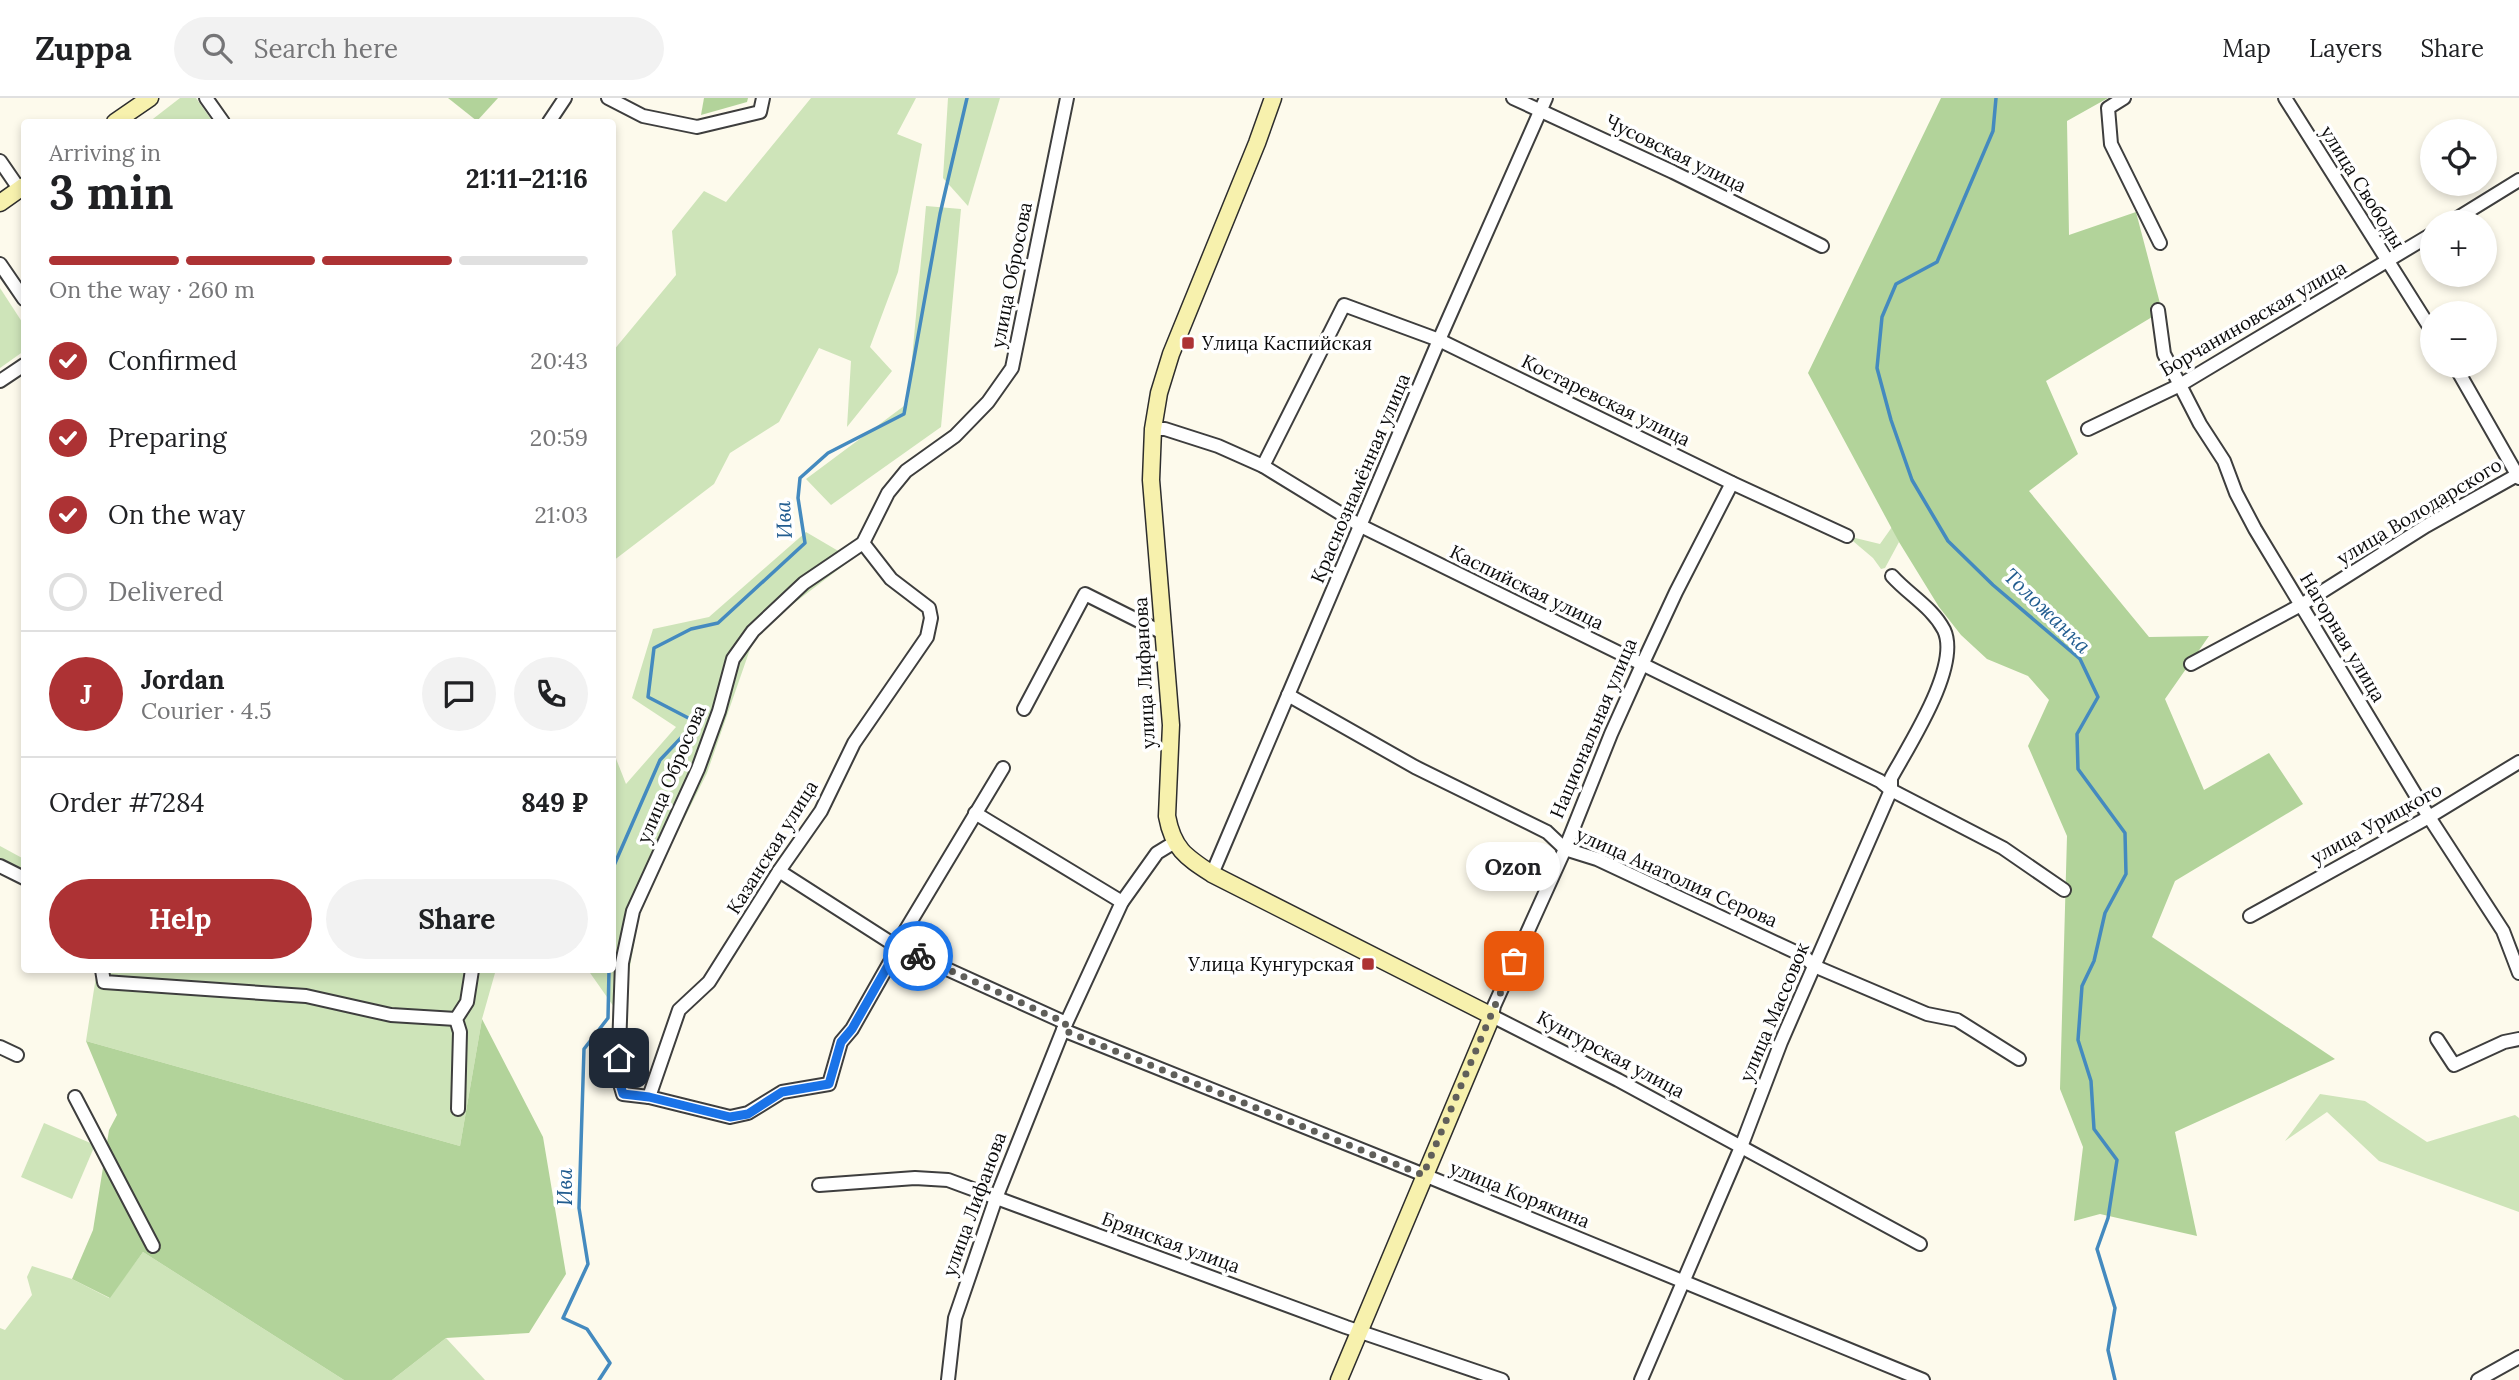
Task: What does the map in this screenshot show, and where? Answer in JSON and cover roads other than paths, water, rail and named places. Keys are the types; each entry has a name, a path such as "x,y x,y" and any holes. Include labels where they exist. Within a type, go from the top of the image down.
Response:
{"street":[{"path":"119,119 150,98"},
{"path":"206,98 221,119"},
{"path":"551,119 565,98"},
{"path":"608,98 643,116 697,127 760,112 763,98"},
{"name":"улица Обросова","path":"649,1097 623,1094 618,1077 622,963 633,911 698,769 719,711 733,659 753,631 804,583 863,543 888,493 906,471 955,436 988,401 1012,368 1067,98"},
{"name":"улица Лифанова","path":"948,1380 955,1318 996,1198 1065,1026 1122,902 1157,853 1175,842 1167,816 1171,725 1151,480 1153,429 1159,393 1171,354 1273,98"},
{"name":"Чусовская улица","path":"1513,98 1544,104 1822,246"},
{"path":"2124,98 2108,108 2111,144 2160,243"},
{"name":"улица Свободы","path":"2285,98 2420,313"},
{"name":"Краснознамённая улица","path":"1212,874 1439,340 1544,104"},
{"path":"0,161 21,187"},
{"path":"2470,210 2519,180"},
{"path":"0,203 21,189"},
{"name":"Борчаниновская улица","path":"2088,429 2180,385 2420,241"},
{"path":"0,264 21,295"},
{"name":"Костаревская улица","path":"1263,466 1344,305 1439,340 1847,536"},
{"name":"Нагорная улица","path":"2158,310 2164,354 2200,424 2224,461 2236,493 2255,529 2429,817 2503,931 2519,973"},
{"path":"0,381 21,367"},
{"path":"2462,378 2518,475"},
{"name":"Каспийская улица","path":"1153,429 1165,429 1218,446 1263,466 1361,526 1880,781 1891,790 2003,848 2064,890"},
{"name":"улица Володарского","path":"2192,664 2301,605 2426,526 2518,475"},
{"name":"Национальная улица","path":"1339,1380 1494,1006 1565,849 1611,734 1676,592 1732,483"},
{"name":"Казанская улица","path":"649,1097 679,1010 709,982 779,871 821,811 855,743 927,637 931,618 929,608 891,579 863,543"},
{"name":"улица Массовок","path":"1641,1380 1741,1147 1781,1042 1891,790 1891,778 1939,687 1947,662 1945,632 1929,608 1892,576"},
{"path":"1024,709 1084,594 1165,634"},
{"name":"улица Анатолия Серова","path":"1287,695 1415,766 1547,832 1565,849 1597,859 1804,956 1814,966 1927,1014 1956,1020 2019,1059"},
{"name":"улица Урицкого","path":"2250,916 2429,817 2519,762"},
{"path":"649,1097 730,1117 748,1114 782,1092 829,1084 841,1042 852,1029 894,955 896,946 1003,768"},
{"path":"975,813 1122,902"},
{"name":"Кунгурская улица","path":"1175,842 1185,856 1212,874 1618,1080 1920,1244"},
{"path":"0,866 21,876"},
{"name":"улица Корякина","path":"779,871 896,946 1065,1026 1923,1380"},
{"path":"102,973 104,982 306,996 391,1015 456,1019"},
{"path":"456,1019 467,1002 471,973"},
{"path":"456,1019 460,1032 458,1109"},
{"path":"2437,1039 2454,1065 2504,1042 2519,1039"},
{"path":"0,1047 17,1055"},
{"path":"75,1097 153,1246"},
{"name":"Брянская улица","path":"819,1185 915,1178 948,1180 1359,1331 1502,1380"},
{"path":"2478,1380 2519,1357"}],"waterway":[{"name":"Ива","path":"616,861 660,760 696,722 648,697 654,648 691,629 718,623 805,543 798,498 800,478 828,453 904,414 940,214 967,98"},
{"name":"Толожанка","path":"1996,98 1993,131 1937,262 1896,284 1882,317 1877,368 1891,420 1912,480 1948,541 1993,585 2080,659 2098,697 2077,734 2078,769 2125,833 2126,874 2105,913 2094,961 2082,986 2078,1040 2091,1081 2094,1129 2117,1160 2108,1218 2097,1249 2115,1308 2108,1350 2115,1380"},
{"name":"Ива","path":"599,1380 610,1363 587,1329 563,1318 588,1264 579,1208 584,1049 608,1018 609,973"}],"place":[{"name":"Улица Каспийская","path":"1188,343"},
{"name":"Ozon","path":"1514,961"},
{"name":"Улица Кунгурская","path":"1368,964"}]}
